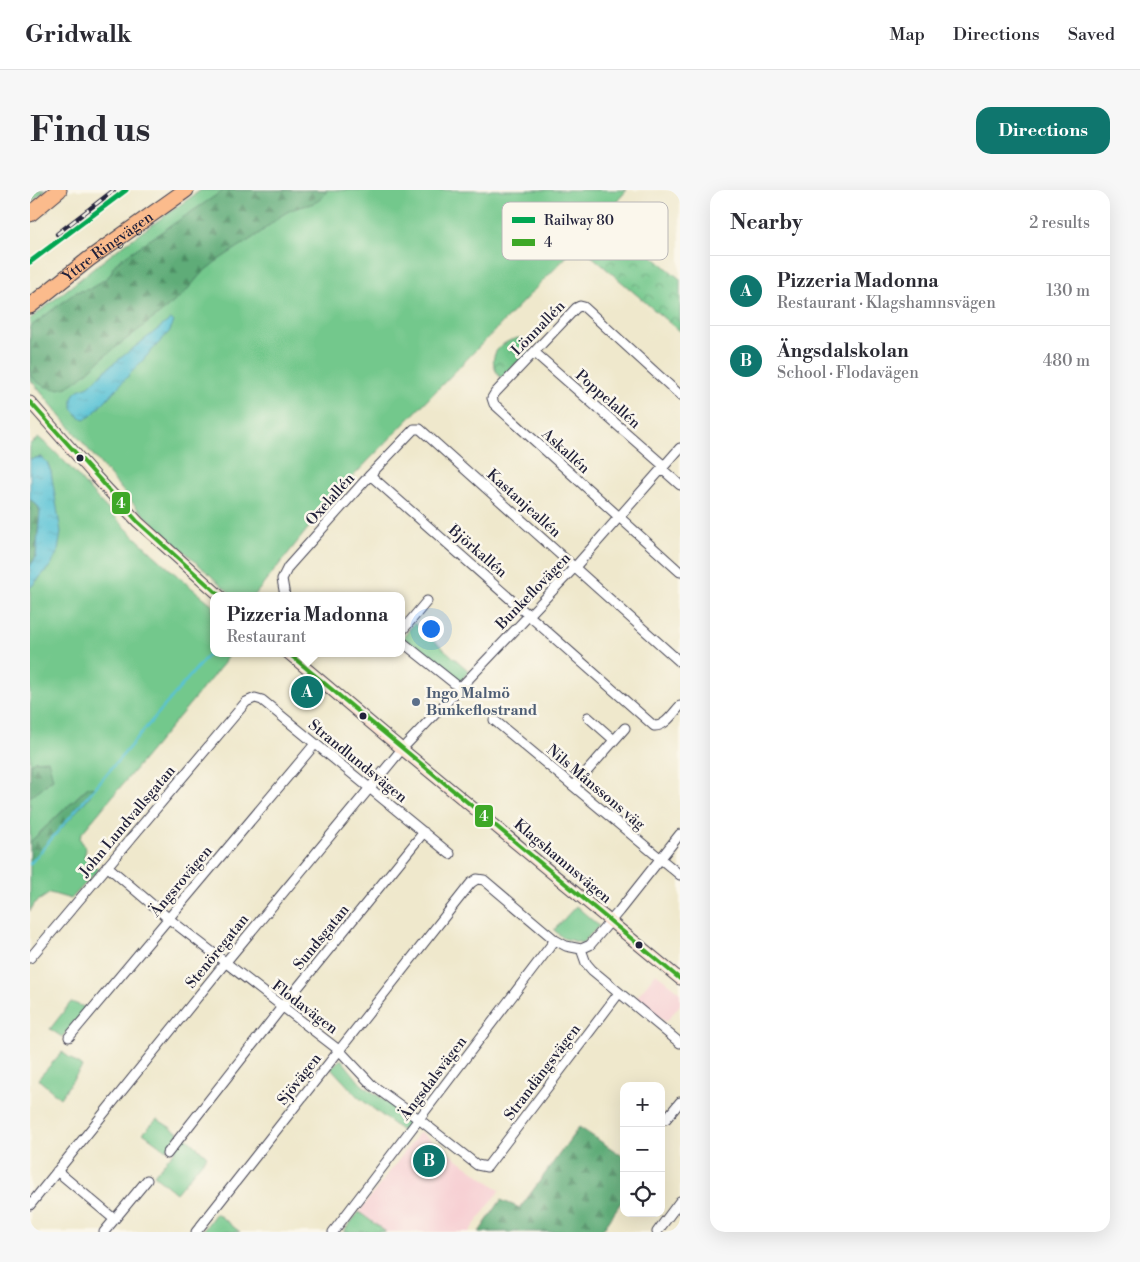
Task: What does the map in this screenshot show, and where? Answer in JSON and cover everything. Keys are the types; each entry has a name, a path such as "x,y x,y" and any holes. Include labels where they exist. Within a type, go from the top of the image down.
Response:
{"highway":[{"path":"30,214 59,190"},
{"name":"Yttre Ringvägen","path":"30,306 89,259 186,190"}],"street":[{"name":"Lönnallén","path":"494,404 492,398 495,393 580,306 584,307 680,395"},
{"name":"Poppelallén","path":"534,352 680,485"},
{"path":"30,402 96,478 138,522 216,592"},
{"name":"Askallén","path":"494,404 680,572"},
{"name":"Oxelallén","path":"284,592 282,578 285,572 370,475 414,429"},
{"name":"Kastanjeallén","path":"414,429 420,429 427,435 680,662"},
{"name":"Bunkeflovägen","path":"402,750 575,567 680,448"},
{"name":"Björkallén","path":"370,475 654,726 658,727 664,724 680,706"},
{"path":"405,627 427,601"},
{"path":"405,644 460,688"},
{"name":"Klagshamnsvägen","path":"293,657 402,750 611,920 680,979"},
{"name":"Strandlundsvägen","path":"246,702 255,698 262,700 450,854"},
{"name":"John Lundvallsgatan","path":"30,958 246,702"},
{"path":"588,717 614,740"},
{"name":"Nils Månssons väg","path":"494,720 680,875"},
{"path":"574,786 625,728"},
{"name":"Ängsrovägen","path":"69,1037 315,744"},
{"name":"Stenöregatan","path":"30,1204 225,963 402,750"},
{"name":"Sundsgatan","path":"168,1154 282,1007 424,832"},
{"path":"555,940 566,946 581,949 590,945 680,834"},
{"name":"Flodavägen","path":"107,866 168,918 340,1051 372,1085 477,1165 487,1167"},
{"name":"Sjövägen","path":"196,1232 471,883 477,880 484,880 555,940"},
{"name":"Ängsdalsvägen","path":"333,1232 555,940"},
{"path":"581,949 586,963 680,1043"},
{"name":"Strandängsvägen","path":"487,1167 619,993"},
{"path":"666,1119 680,1102"},
{"path":"56,1171 114,1219"},
{"path":"104,1232 147,1180"},
{"path":"657,1232 680,1202"}],"shaded area":[{"path":"656,973 680,992 680,1005 666,1022 636,998"},
{"path":"420,1132 500,1190 469,1232 386,1232 359,1212"}],"green space":[{"path":"30,190 46,190 30,203"},
{"path":"201,190 627,190 616,202 502,202 502,260 563,260 334,496 257,592 229,592 137,508 30,379 30,319 118,249"},
{"path":"224,190 327,190 320,199 285,213 261,232 213,264 181,296 69,386 54,389 33,379 30,375 30,327 76,292 90,289 105,279 111,274 113,267 118,261"},
{"path":"596,260 657,260 680,279 680,332"},
{"path":"523,339 533,347 501,378 494,365 495,353 510,340"},
{"path":"39,438 47,445 139,541 210,602 210,657 226,657 224,663 81,834 80,839 86,849 84,858 99,869 71,899 50,893 35,903 30,911 30,864 89,797 94,788 88,787 30,842 30,797 35,792 34,761 30,765 30,588 51,565 51,472 47,462 41,457 30,459 30,444"},
{"path":"30,499 38,506 40,511 36,557 30,566"},
{"path":"414,623 469,671 459,683 405,640 405,635"},
{"path":"48,760 53,779 30,797 30,765 34,761"},
{"path":"88,787 94,788 89,797 30,864 30,842"},
{"path":"576,906 599,926 582,943 563,938 554,930"},
{"path":"71,1002 87,1008 62,1037 50,1029"},
{"path":"62,1052 82,1067 60,1098 38,1079"},
{"path":"341,1059 361,1084 412,1119 402,1131 357,1096 331,1068"},
{"path":"157,1119 179,1133 166,1150 143,1133"},
{"path":"579,1127 620,1154 620,1204 601,1232 479,1232 501,1200 520,1208"},
{"path":"186,1137 207,1156 176,1193 154,1175"},
{"path":"359,1212 386,1232 343,1232"},
{"path":"216,1213 240,1232 202,1232"}],"water":[{"path":"171,319 174,322 169,332 91,416 85,419 79,417 72,408 74,394 78,390 89,386 109,367"},
{"path":"41,457 47,462 51,472 61,532 58,551 51,565 30,588 30,566 36,557 40,511 38,506 30,499 30,459"}],"waterway":[{"path":"30,864 210,653"}],"railway":[{"path":"57,234 114,190"}],"rail line":[{"name":"80","path":"30,262 126,190"}],"transit line":[{"name":"4","path":"30,402 138,522 216,592"},
{"name":"4","path":"293,657 680,979"}],"place":[{"name":"Pizzeria Madonna","path":"307,692"},
{"name":"Ingo Malmö Bunkeflostrand","path":"416,702"},
{"name":"Ängsdalskolan","path":"429,1161"}]}
